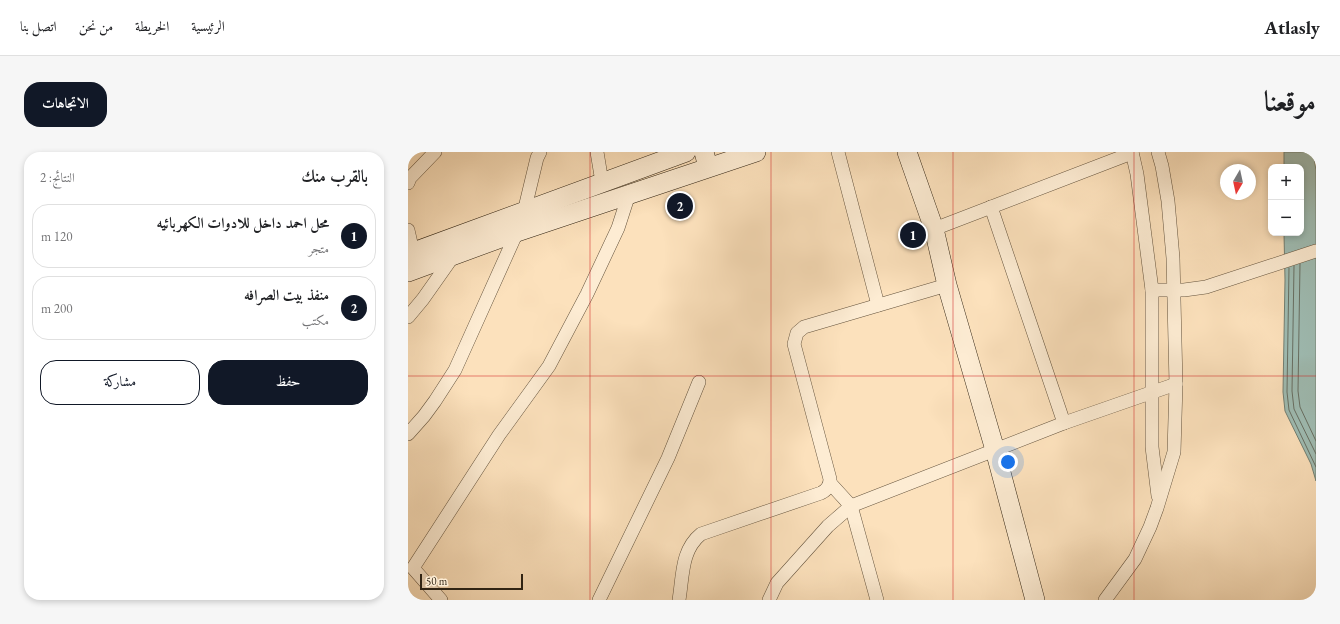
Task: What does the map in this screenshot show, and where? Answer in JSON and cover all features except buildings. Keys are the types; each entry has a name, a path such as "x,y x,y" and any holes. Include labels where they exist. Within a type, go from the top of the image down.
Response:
{"main road":[{"path":"410,253 686,152"},
{"path":"408,272 517,232 628,194 706,160 756,152"},
{"path":"907,152 934,229 947,285 995,450 1035,600"}],"street":[{"path":"408,183 410,178 435,152"},
{"path":"524,212 537,158 540,152"},
{"path":"596,152 602,182"},
{"path":"838,152 878,305"},
{"path":"934,229 1132,152 1138,182 1152,290 1152,447 1159,501"},
{"path":"1105,600 1135,559 1150,527 1174,452 1176,384 1174,258 1168,201 1158,152"},
{"path":"441,600 410,566 499,435 549,366 587,294 615,235 628,194"},
{"path":"992,207 1064,423"},
{"path":"408,230 410,253"},
{"path":"408,434 428,411 455,370 517,232"},
{"path":"1152,290 1184,290 1206,287 1316,251"},
{"path":"408,317 423,299 454,255"},
{"path":"679,600 687,552 695,539 701,534 821,493 825,491 830,483 794,344 797,333 804,328 947,285"},
{"path":"599,600 668,458 699,382"},
{"path":"769,600 777,583 828,526 851,506 1064,423 1176,384"},
{"path":"830,483 851,506 877,600"}],"water":[{"path":"1284,152 1313,152 1316,170 1316,481 1311,464 1285,411 1283,392 1285,280 1284,236 1304,236 1304,164 1284,164"}],"place":[{"name":"منفذ بيت الصرافه","path":"680,206"},
{"name":"محل احمد داخل للادوات الكهربائيه","path":"913,235"}]}
